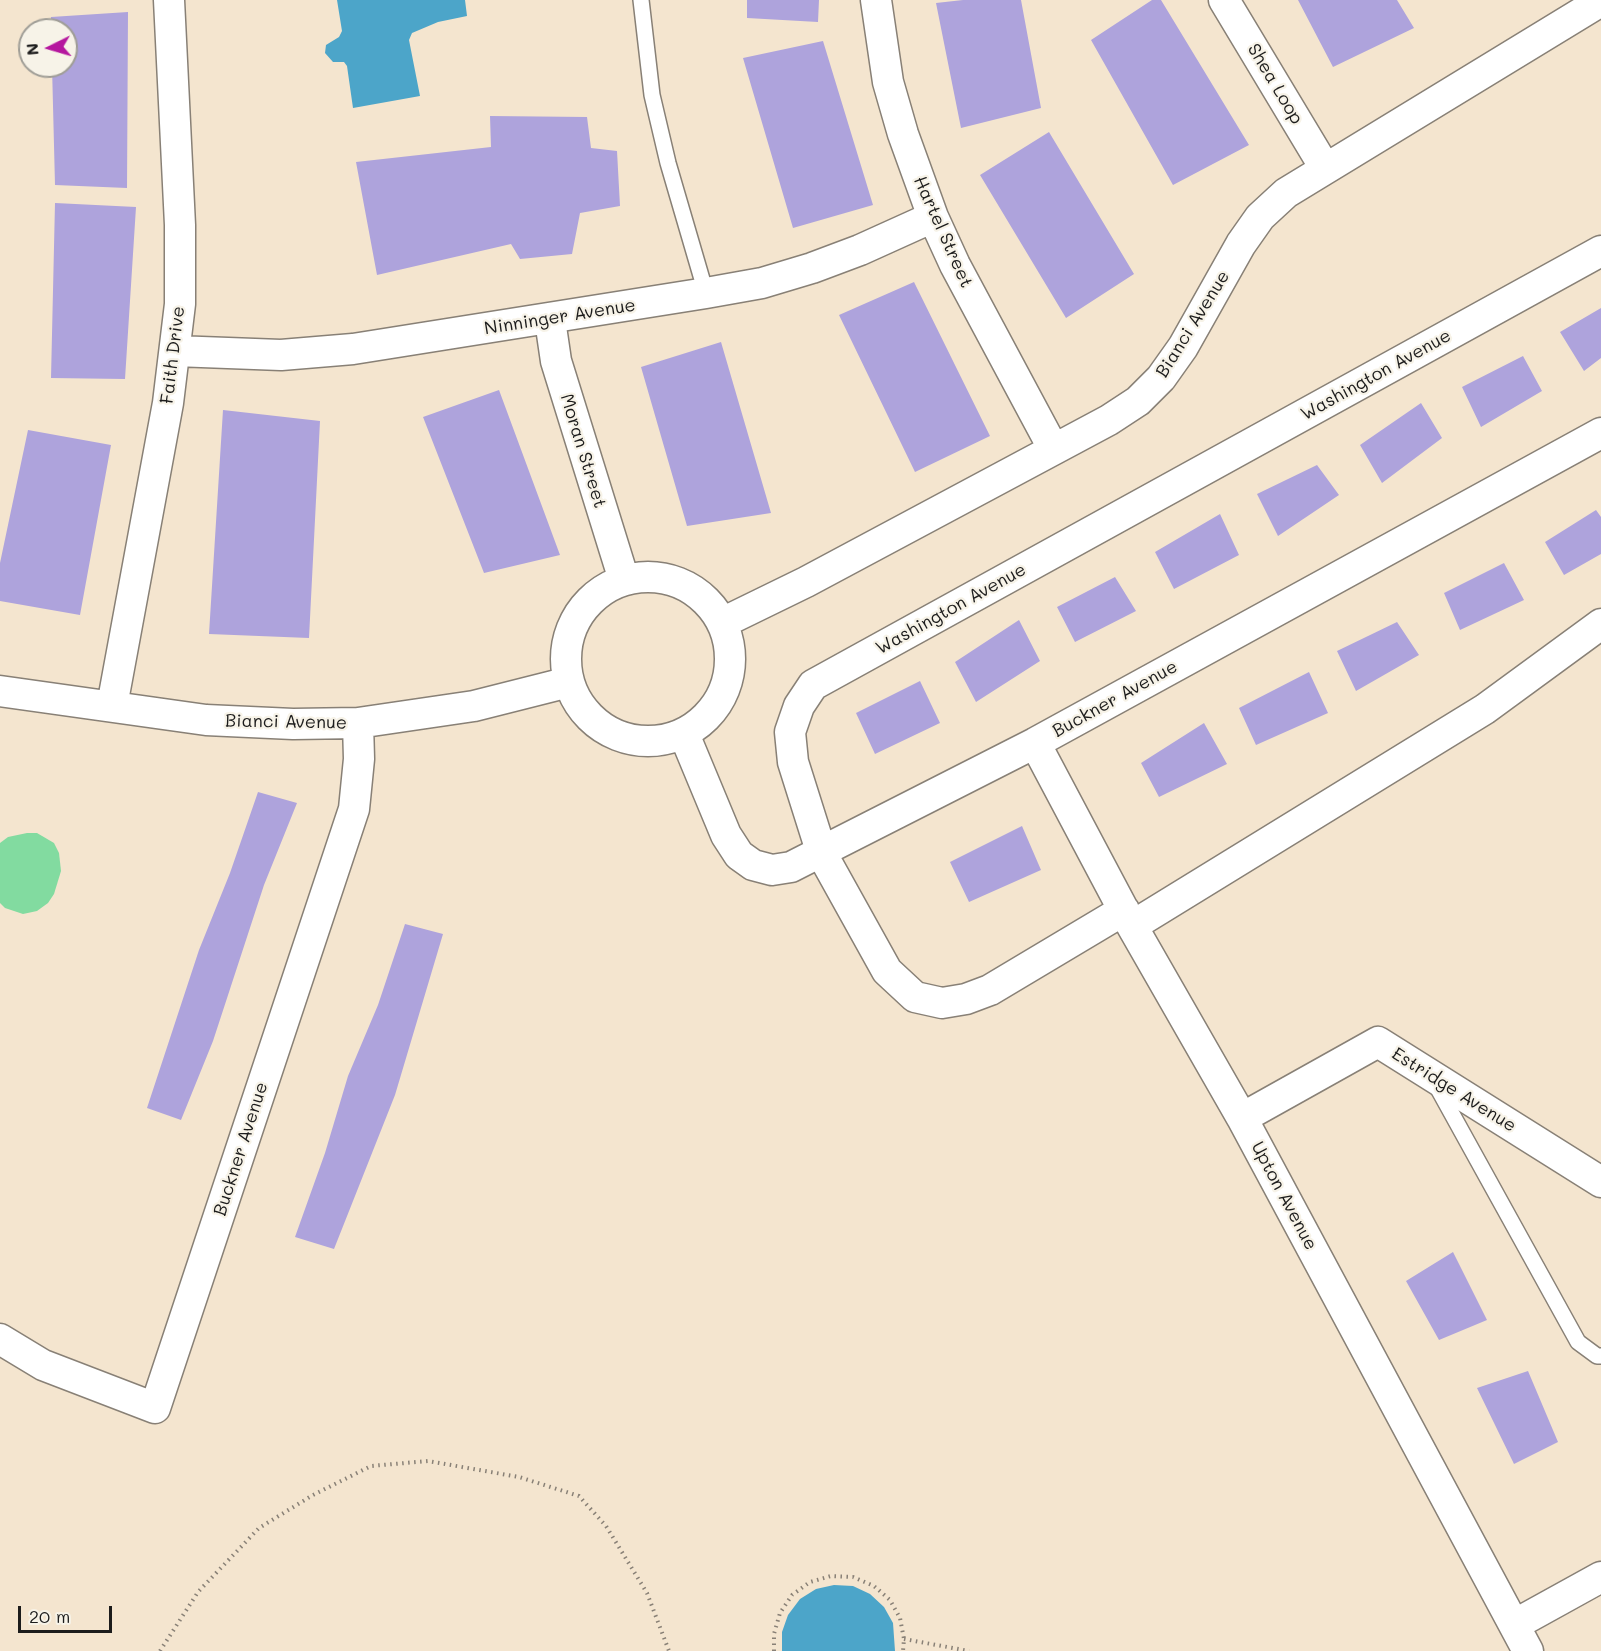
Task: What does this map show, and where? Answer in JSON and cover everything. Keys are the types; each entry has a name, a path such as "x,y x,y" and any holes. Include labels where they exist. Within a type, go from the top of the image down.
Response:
{"street":[{"name":"Faith Drive","path":"112,706 175,351 180,304 180,225 169,0"},
{"name":"Hartel Street","path":"876,0 888,82 903,134 933,218 955,265 1053,448"},
{"name":"Shea Loop","path":"1224,0 1325,168"},
{"name":"Bianci Avenue","path":"722,623 806,582 1109,420 1138,401 1161,378 1183,347 1241,244 1260,218 1286,193 1601,1"},
{"name":"Ninninger Avenue","path":"175,351 280,355 353,349 550,320 706,293 762,283 812,268 933,218"},
{"name":"Washington Avenue","path":"1601,251 813,685 799,706 790,732 793,762 822,854 887,971 915,997 942,1003 966,999 990,990 1128,918 1485,709 1601,624"},
{"name":"Moran Street","path":"550,320 556,361 624,580"},
{"name":"Buckner Avenue","path":"684,734 726,835 739,855 753,865 772,870 791,867 822,854 1035,743 1601,433"},
{"path":"643,575 675,580 703,596 722,623 731,654 726,686 710,714 684,734 652,742 620,738 592,721 572,695 564,663 569,631 585,603 611,584 643,575"},
{"name":"Bianci Avenue","path":"0,691 206,720 252,723 358,723 474,706 569,682"},
{"name":"Buckner Avenue","path":"0,1339 43,1365 155,1408 354,809 359,759 358,723"},
{"name":"Upton Avenue","path":"1035,743 1128,918 1242,1118 1521,1638"},
{"name":"Estridge Avenue","path":"1242,1118 1378,1042 1601,1182"},
{"path":"1521,1638 1601,1576"}],"lane":[{"path":"641,0 652,95 668,163 706,293"},
{"path":"1432,1076 1578,1342 1597,1356 1601,1356"}],"path":[{"path":"160,1651 198,1592 259,1528 313,1495 371,1466 428,1461 519,1477 579,1496 606,1526 647,1593 669,1651"},
{"path":"774,1651 774,1634 780,1613 792,1595 810,1582 831,1576 853,1577 874,1586 890,1600 900,1618 904,1639 903,1651"},
{"path":"904,1639 969,1651"}],"green space":[{"path":"37,833 54,843 59,853 61,871 54,894 48,903 37,911 23,914 5,908 0,903 0,843 8,837"}],"water":[{"path":"337,0 465,0 467,16 438,22 412,33 409,40 420,96 353,108 347,66 344,62 333,62 325,53 326,45 339,37 342,31"},
{"path":"834,1585 853,1586 870,1594 884,1607 893,1623 895,1651 782,1651 782,1632 788,1615 800,1599 816,1589"}],"building":[{"path":"747,0 819,0 818,22 747,18"},
{"path":"963,0 1021,0 1041,108 961,128 936,3"},
{"path":"1152,0 1161,0 1249,145 1173,185 1091,40"},
{"path":"1298,0 1397,0 1414,28 1333,67"},
{"path":"128,12 127,188 55,185 52,78 78,78 78,18 51,17"},
{"path":"823,41 873,205 793,228 743,58"},
{"path":"490,116 587,117 591,148 617,151 620,206 580,213 572,254 520,259 511,244 377,275 356,162 491,147"},
{"path":"1049,132 1134,274 1066,318 980,175"},
{"path":"55,203 136,207 125,379 51,378"},
{"path":"914,282 990,436 915,472 839,315"},
{"path":"1601,308 1601,358 1584,371 1560,332"},
{"path":"721,342 771,513 687,526 641,367"},
{"path":"1523,356 1542,391 1481,427 1462,387"},
{"path":"499,390 560,555 484,573 423,417"},
{"path":"1421,403 1442,438 1382,483 1360,445"},
{"path":"223,410 320,421 309,638 209,634"},
{"path":"28,430 111,445 80,615 0,601 0,563"},
{"path":"1317,465 1339,495 1278,536 1257,494"},
{"path":"1596,510 1601,517 1601,554 1564,575 1545,542"},
{"path":"1220,514 1239,555 1174,589 1155,552"},
{"path":"1504,563 1524,600 1460,630 1444,593"},
{"path":"1115,577 1136,611 1075,642 1057,607"},
{"path":"1019,620 1040,661 976,702 955,662"},
{"path":"1397,622 1419,655 1356,691 1337,651"},
{"path":"1309,672 1328,713 1256,745 1239,708"},
{"path":"920,681 940,723 875,754 856,713"},
{"path":"1204,723 1227,764 1159,797 1141,763"},
{"path":"258,792 297,803 264,885 213,1041 181,1120 147,1108 199,950 230,873"},
{"path":"1022,826 1041,870 969,902 950,862"},
{"path":"405,924 443,934 395,1095 334,1249 295,1237 325,1153 348,1076 378,1005"},
{"path":"1453,1252 1487,1320 1439,1340 1406,1281"},
{"path":"1528,1371 1558,1442 1514,1464 1477,1388"}]}
